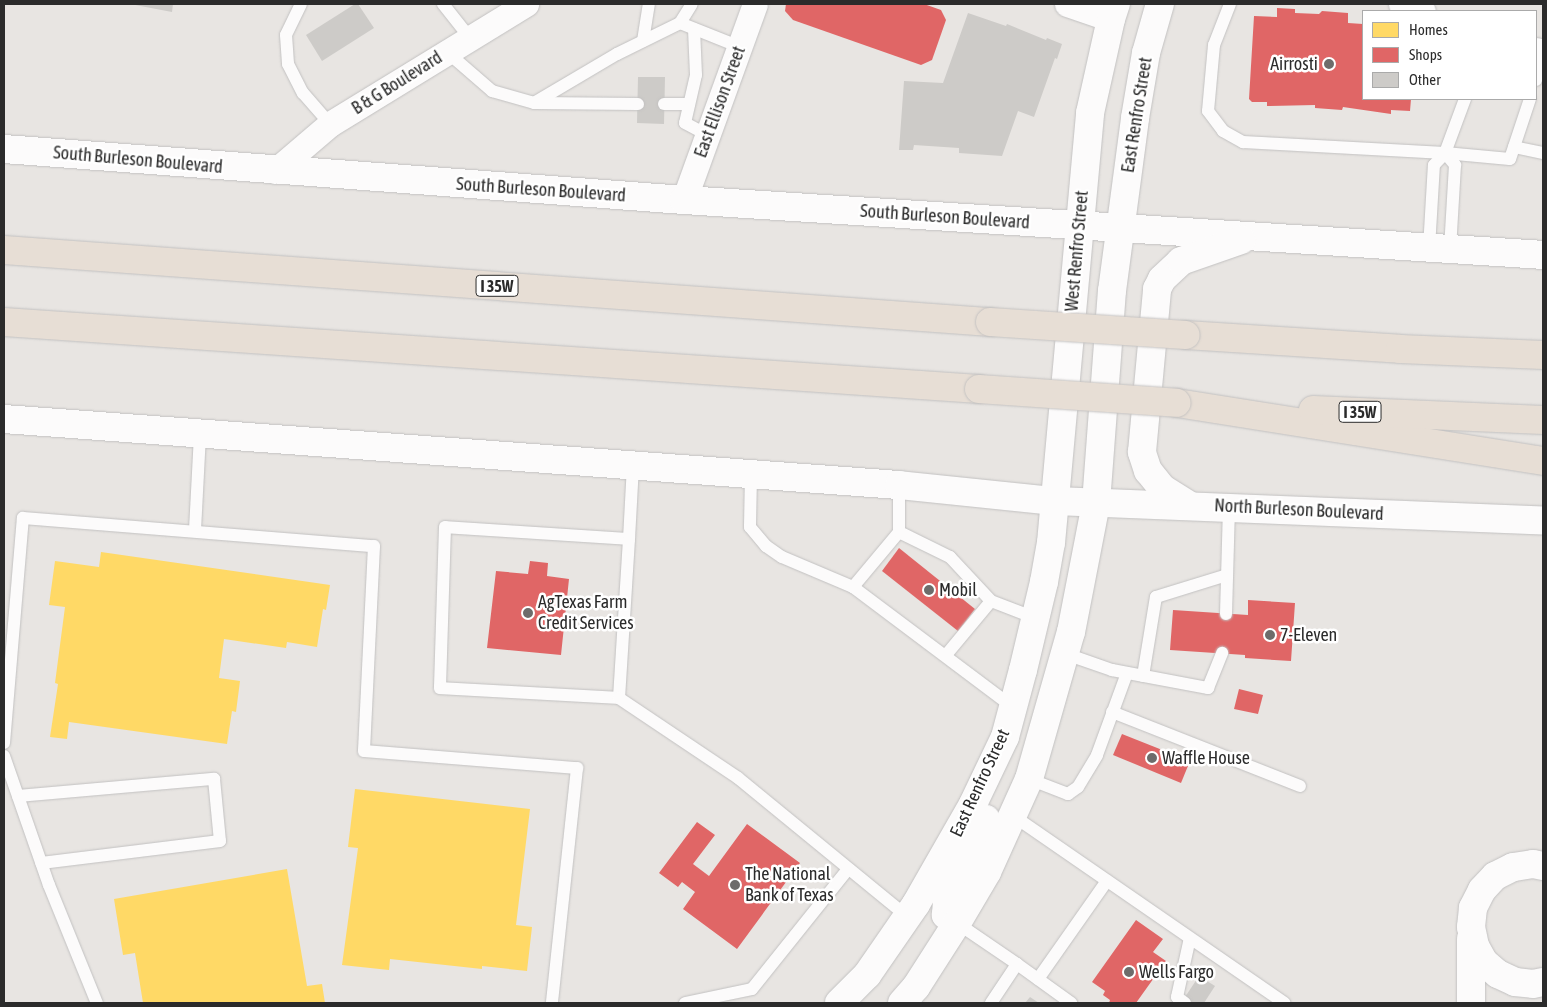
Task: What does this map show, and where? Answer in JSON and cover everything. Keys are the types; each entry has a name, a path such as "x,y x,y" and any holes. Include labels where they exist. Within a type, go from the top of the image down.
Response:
{"highway":[{"name":"I 35W","path":"4,250 990,322 1400,349 1543,355"},
{"name":"I 35W","path":"4,322 1177,403 1543,420"},
{"path":"1177,403 1543,461"}],"main road":[{"name":"East Renfro Street","path":"1121,228 1146,53 1160,4"},
{"name":"West Renfro Street","path":"1055,501 1090,113 1114,11"},
{"name":"South Burleson Boulevard","path":"4,149 275,171 684,200 1079,225"},
{"path":"1079,225 1543,255"},
{"path":"902,1003 916,987 987,872 1029,779 1066,654 1080,594 1096,503 1112,291 1121,228"},
{"path":"1189,505 1162,488 1148,471 1142,452 1157,289 1162,279 1181,261 1252,236"},
{"path":"4,419 899,485 1055,501"},
{"name":"East Renfro Street","path":"840,1003 867,975 908,917 968,812 1005,737 1044,582 1055,501"},
{"name":"North Burleson Boulevard","path":"1055,501 1543,521"},
{"path":"957,923 946,915 946,899 995,798 1008,762 1005,737"},
{"path":"1471,1003 1471,928 1474,908 1482,890 1495,876 1513,867 1532,864 1543,866"},
{"path":"1471,928 1475,946 1484,962 1498,974 1515,982 1534,984 1543,982"},
{"path":"1515,1003 1543,982"}],"street":[{"name":"B & G Boulevard","path":"275,171 330,124 526,4"},
{"name":"East Ellison Street","path":"684,200 755,4"},
{"path":"1068,4 1114,11"},
{"path":"1401,4 1420,10"}],"lane":[{"path":"301,4 286,35 288,64 303,93 330,124"},
{"path":"443,4 470,38"},
{"path":"643,41 649,4"},
{"path":"534,103 617,54 680,23 692,4"},
{"path":"1230,4 1214,46 1208,111 1223,131 1243,142 1445,153 1510,159 1530,100"},
{"path":"680,23 740,48"},
{"path":"694,29 696,74 685,123 708,135"},
{"path":"448,52 492,91 534,103 638,104"},
{"path":"1537,77 1543,57"},
{"path":"1439,249 1434,166 1445,153 1465,100"},
{"path":"664,104 689,104"},
{"path":"1514,147 1543,153"},
{"path":"1439,249 1455,165 1445,153"},
{"path":"195,530 200,433"},
{"path":"618,698 634,466"},
{"path":"750,474 750,527 766,546 782,557 854,587 946,655 1013,708"},
{"path":"854,587 899,532 899,485"},
{"path":"1226,614 1229,507"},
{"path":"4,743 23,518 195,530 374,546 364,751 576,768 552,1003"},
{"path":"629,539 445,527 440,688 618,698 738,778 908,917"},
{"path":"899,532 950,557 991,601 1035,618"},
{"path":"1143,676 1156,597 1227,575"},
{"path":"946,655 991,601"},
{"path":"1066,654 1127,673 1208,688 1222,653"},
{"path":"1029,779 1068,794 1078,787 1097,755 1127,673"},
{"path":"1112,712 1300,786"},
{"path":"4,756 41,862 97,1003"},
{"path":"18,796 214,779 220,841 41,862"},
{"path":"1012,815 1285,1003"},
{"path":"685,1003 752,989 848,869"},
{"path":"1038,979 1107,881"},
{"path":"957,923 1071,1003"},
{"path":"1185,1003 1177,997 1190,938"},
{"path":"991,1003 1017,964"}],"building: Homes":[{"path":"101,552 330,585 326,610 323,609 317,647 287,642 286,648 224,639 219,678 240,681 236,712 232,711 227,744 69,722 67,739 50,737 58,684 55,683 65,607 49,605 55,561 99,567"},
{"path":"355,789 530,809 516,925 532,927 527,971 482,966 482,969 390,959 389,970 342,965 358,848 348,847"},
{"path":"287,869 307,986 322,984 325,1003 143,1003 135,953 123,955 114,899"}],"building: Shops":[{"path":"786,4 924,4 941,10 946,20 932,60 921,65 793,20 785,11"},
{"path":"1277,8 1295,9 1295,13 1319,14 1322,11 1348,13 1348,23 1362,24 1362,100 1411,100 1410,111 1391,110 1391,114 1343,107 1342,110 1315,108 1315,105 1267,106 1267,102 1252,102 1249,99 1254,16 1277,17"},
{"name":"Mobil","path":"899,548 975,609 958,631 882,571"},
{"name":"AgTexas Farm Credit Services","path":"530,561 548,563 547,576 569,579 561,655 487,648 496,571 528,574"},
{"path":"1248,600 1295,603 1291,661 1245,658 1245,655 1170,650 1173,610 1248,615"},
{"name":"7-Eleven","path":"1239,689 1263,695 1258,714 1234,709"},
{"name":"Waffle House","path":"1122,734 1190,761 1181,783 1113,755"},
{"name":"The National Bank of Texas","path":"697,822 715,835 693,864 709,876 747,824 800,863 737,949 683,909 695,892 682,882 678,887 659,873"},
{"name":"Wells Fargo","path":"1136,920 1163,939 1153,952 1166,961 1136,1003 1109,1003 1110,1000 1103,995 1105,991 1092,982"}],"building: Other":[{"path":"130,4 173,4 172,12"},
{"path":"355,4 358,4 374,28 322,61 306,35"},
{"path":"968,13 1006,26 1007,24 1046,40 1047,38 1062,44 1057,59 1055,58 1034,117 1018,111 1002,156 959,153 959,148 914,145 913,150 899,150 904,81 943,83"},
{"path":"638,77 665,77 664,124 637,123"},
{"path":"1199,976 1215,986 1204,1003 1181,1003"},
{"path":"1030,997 1039,1003 1025,1003"}],"place":[{"name":"Airrosti","path":"1329,64"},
{"name":"Mobil","path":"929,590"},
{"name":"AgTexas Farm Credit Services","path":"528,613"},
{"name":"7-Eleven","path":"1270,635"},
{"name":"Waffle House","path":"1152,758"},
{"name":"The National Bank of Texas","path":"735,885"},
{"name":"Wells Fargo","path":"1129,972"}]}
